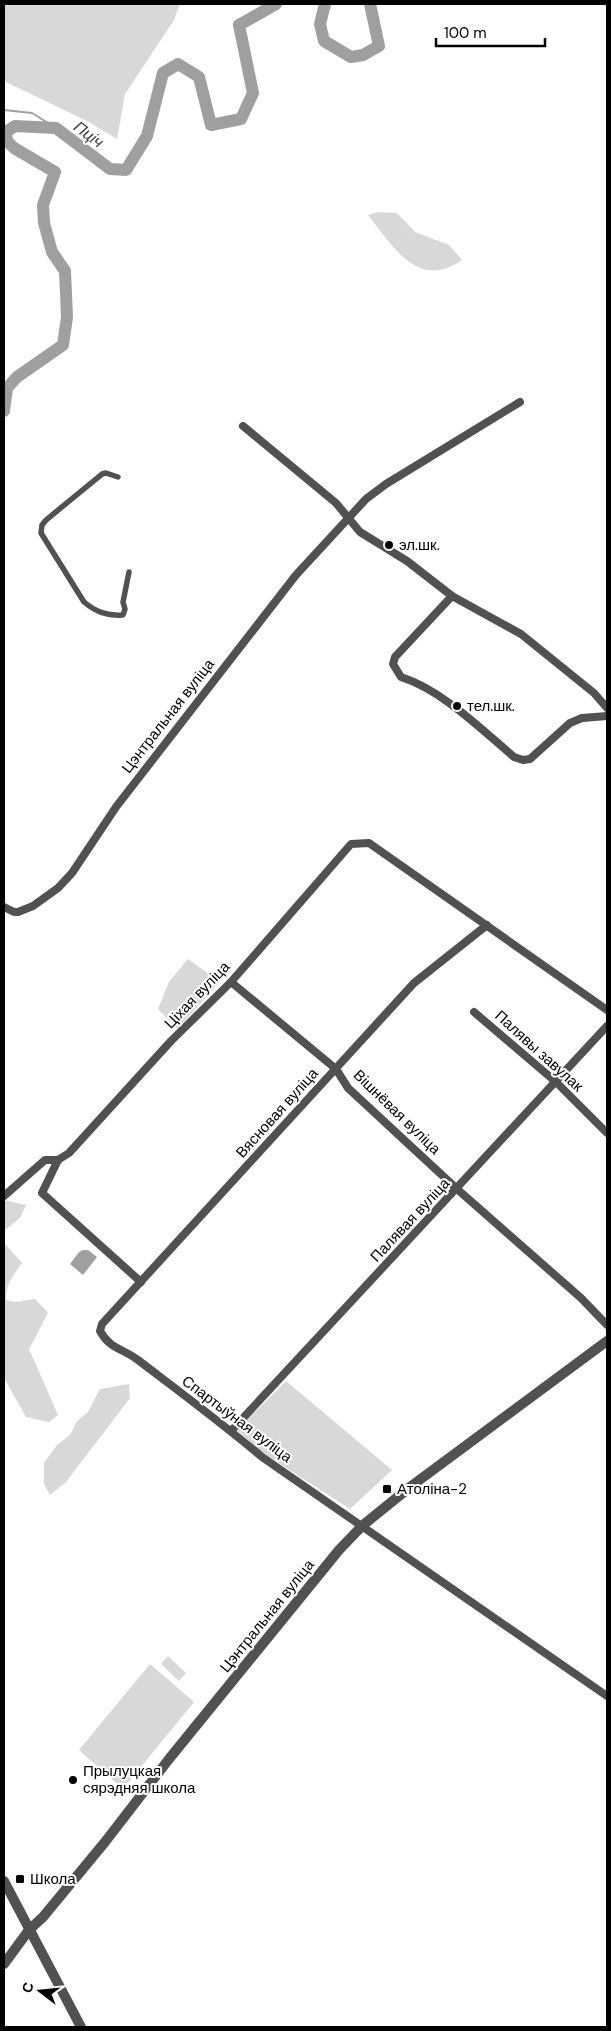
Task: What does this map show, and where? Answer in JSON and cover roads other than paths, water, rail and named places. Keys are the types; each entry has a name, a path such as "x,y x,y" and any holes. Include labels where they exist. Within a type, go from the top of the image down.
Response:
{"street":[{"name":"Цэнтральная вуліца","path":"4,907 18,912 33,906 52,893 72,873 116,807 236,652 316,552 375,491 520,402"},
{"path":"243,426 336,503 360,532 407,561 452,596 521,634 594,693 607,708"},
{"path":"118,478 106,473 102,474 46,520 42,525 42,533 84,602 93,610 112,616 123,615 125,609 123,602 129,572"},
{"path":"452,596 395,657 393,664 401,678 418,683 459,711 514,757 523,760 530,759 570,723 582,718 607,716"},
{"name":"Ціхая вуліца","path":"58,1160 69,1153 171,1041 231,982 351,844 368,843 487,925"},
{"path":"487,925 607,1010"},
{"name":"Вясновая вуліца","path":"100,1331 102,1324 414,983 487,925"},
{"name":"Вішнёвая вуліца","path":"231,982 336,1069 348,1088 457,1189 581,1298 607,1325"},
{"name":"Палявы завулак","path":"474,1012 556,1082 607,1133"},
{"name":"Палявая вуліца","path":"231,1431 607,1026"},
{"path":"4,1196 45,1160 58,1160 42,1192 141,1282"},
{"name":"Спартыўная вуліца","path":"100,1331 106,1342 129,1353 262,1457 607,1696"},
{"name":"Цэнтральная вуліца","path":"4,1964 29,1930 43,1917 105,1842 169,1759 339,1550 362,1526 410,1486 607,1341"},
{"path":"4,1881 81,2027"}],"waterway":[{"name":"Пціч","path":"4,411 7,388 17,377 63,345 67,317 65,271 52,252 44,223 43,205 55,172 14,148 7,141 6,132 15,126 56,128 110,169 126,170 147,136 163,73 178,64 199,77 211,125 241,119 253,93 239,25 276,4"},
{"name":"Пціч","path":"325,4 320,24 324,41 351,57 363,55 379,46 370,4"},
{"path":"4,110 32,113 56,128"}],"place":[{"name":"эл.шк.","path":"389,545"},
{"name":"тел.шк.","path":"457,706"},
{"name":"Атоліна-2","path":"387,1489"},
{"name":"Прылуцкая сярэдняя школа","path":"73,1780"},
{"name":"Школа","path":"20,1879"}]}
